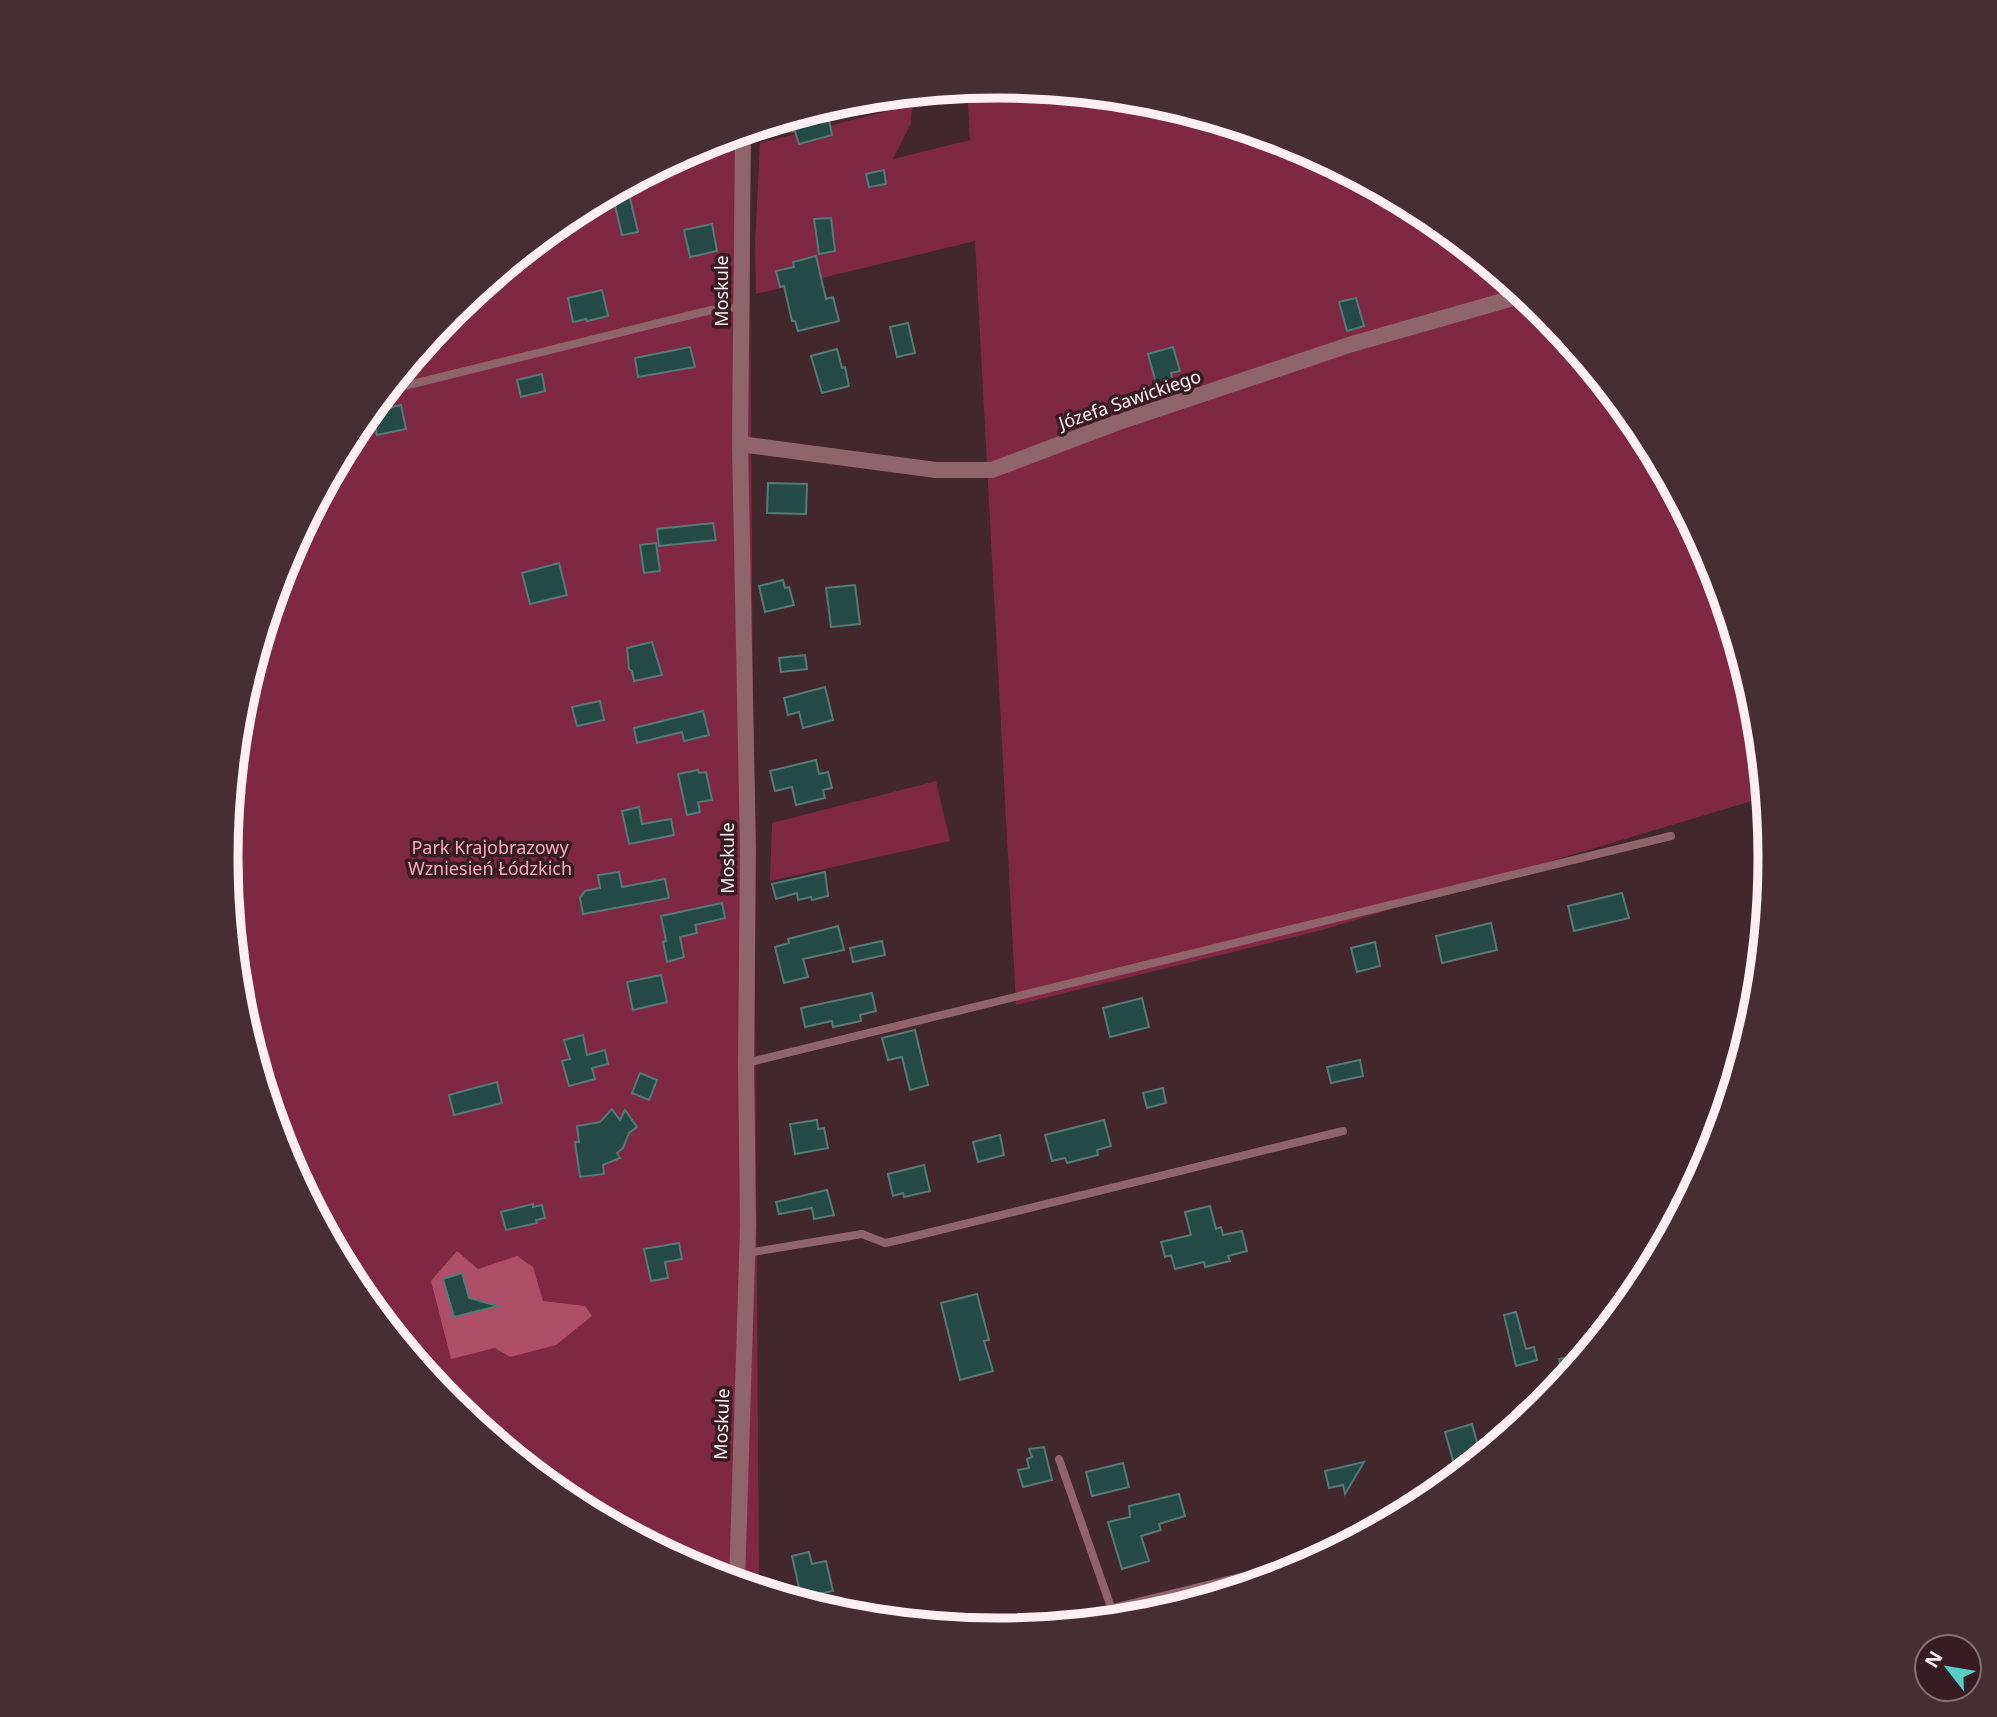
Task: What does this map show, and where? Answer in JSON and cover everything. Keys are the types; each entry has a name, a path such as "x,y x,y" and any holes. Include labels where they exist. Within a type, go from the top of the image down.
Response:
{"street":[{"name":"Moskule","path":"737,1573 748,1226 748,849 740,444 743,142"},
{"name":"Józefa Sawickiego","path":"740,444 936,470 992,470 1116,424 1352,344 1512,298"}],"lane":[{"path":"403,386 711,310 741,307"},
{"path":"746,1063 1671,836"},
{"path":"747,1253 862,1234 885,1243 1343,1131"},
{"path":"1059,1459 1112,1610"}],"green space":[{"path":"968,99 1048,100 1098,105 1195,124 1243,138 1335,176 1421,226 1500,287 1570,357 1602,396 1631,436 1681,522 1719,614 1733,662 1744,710 1756,800 1315,932 1016,1005 975,241 756,294 755,244 760,143 912,105 911,123 893,159 970,140"},
{"name":"Park Krajobrazowy Wzniesień Łódzkich","path":"749,140 759,1580 662,1541 576,1491 536,1462 497,1430 427,1360 366,1281 316,1195 278,1103 253,1007 245,958 238,858 245,759 253,710 278,614 316,522 366,436 427,357 497,287 536,255 576,226 662,176"},
{"path":"936,781 950,841 770,881 772,823"}],"shaded area":[{"path":"457,1251 478,1269 517,1256 533,1267 543,1301 585,1306 592,1316 556,1345 510,1357 495,1348 451,1359 431,1281"}],"building":[{"path":"829,118 832,135 799,144 795,131 770,133"},
{"path":"884,170 886,184 869,187 866,174"},
{"path":"629,194 638,232 622,235 614,202"},
{"path":"831,218 835,251 819,254 814,219"},
{"path":"712,224 717,251 690,257 684,230"},
{"path":"816,256 826,299 833,297 839,321 798,331 795,321 792,321 784,286 780,287 776,271 794,267 793,262"},
{"path":"602,290 608,316 573,322 568,298"},
{"path":"1356,298 1364,326 1347,331 1339,302"},
{"path":"908,323 915,353 897,357 890,327"},
{"path":"690,347 695,367 638,377 635,358"},
{"path":"1173,347 1180,371 1171,373 1174,386 1158,390 1148,354"},
{"path":"837,349 849,386 822,393 811,356"},
{"path":"542,374 545,391 521,397 517,380"},
{"path":"401,405 406,429 377,435 375,424 386,409"},
{"path":"768,483 807,484 806,514 767,513"},
{"path":"713,523 716,540 659,546 657,529"},
{"path":"656,543 660,571 644,573 640,545"},
{"path":"559,563 567,595 530,604 522,573"},
{"path":"783,580 785,588 789,587 794,605 765,612 759,586"},
{"path":"855,585 860,624 831,627 826,588"},
{"path":"652,642 662,675 634,681 629,669 627,648"},
{"path":"805,655 807,669 781,672 779,658"},
{"path":"825,687 833,720 803,728 799,712 788,715 784,698"},
{"path":"600,701 604,720 577,726 572,707"},
{"path":"703,711 709,735 684,741 682,732 637,743 634,728"},
{"path":"816,760 819,774 828,772 832,788 823,790 825,798 796,805 792,787 775,791 770,771"},
{"path":"698,770 699,773 706,772 712,800 698,802 700,812 687,815 678,774"},
{"path":"639,807 642,824 671,819 674,835 629,844 622,811"},
{"path":"619,872 622,887 665,879 669,898 583,914 580,898 585,891 600,888 598,875"},
{"path":"825,872 828,896 798,900 797,893 776,899 772,884"},
{"path":"1622,893 1629,918 1574,931 1568,906"},
{"path":"722,903 725,918 695,925 697,933 680,937 684,957 667,962 661,916"},
{"path":"1491,923 1497,950 1442,963 1436,936"},
{"path":"838,926 844,950 803,959 808,977 784,983 775,947 789,943 788,939"},
{"path":"882,941 885,955 853,962 850,948"},
{"path":"1375,942 1380,966 1357,972 1351,948"},
{"path":"661,975 667,1002 633,1010 627,982"},
{"path":"872,993 876,1011 860,1015 861,1021 833,1027 832,1021 805,1027 801,1008"},
{"path":"1142,998 1149,1027 1110,1037 1103,1008"},
{"path":"915,1030 928,1085 910,1090 902,1057 888,1060 882,1038"},
{"path":"583,1035 587,1055 605,1050 608,1064 592,1068 595,1079 569,1086 562,1061 570,1059 564,1040"},
{"path":"1360,1060 1363,1076 1331,1083 1327,1067"},
{"path":"640,1073 657,1080 649,1100 632,1093"},
{"path":"497,1082 502,1103 454,1115 449,1095"},
{"path":"1163,1088 1166,1103 1147,1108 1143,1093"},
{"path":"612,1109 620,1120 625,1110 637,1127 629,1133 623,1148 617,1153 620,1158 603,1165 604,1174 580,1177 575,1142 579,1142 577,1126 600,1122"},
{"path":"817,1120 818,1129 824,1128 828,1148 795,1154 790,1124"},
{"path":"1104,1120 1111,1146 1097,1150 1098,1155 1067,1163 1065,1158 1052,1161 1045,1135"},
{"path":"1000,1135 1004,1155 978,1162 973,1142"},
{"path":"924,1165 930,1191 904,1197 903,1193 893,1196 888,1174"},
{"path":"827,1190 834,1215 814,1219 812,1208 779,1214 776,1202"},
{"path":"533,1204 533,1207 542,1205 545,1218 536,1220 537,1223 506,1230 501,1212"},
{"path":"1210,1206 1216,1229 1221,1227 1223,1235 1242,1231 1247,1251 1228,1256 1230,1261 1205,1267 1204,1262 1175,1269 1171,1255 1165,1257 1161,1242 1191,1235 1185,1212"},
{"path":"679,1243 682,1259 665,1262 668,1278 651,1281 644,1249"},
{"path":"462,1273 469,1298 498,1306 454,1317 443,1279"},
{"path":"977,1294 989,1340 984,1341 993,1371 960,1380 941,1303"},
{"path":"1516,1312 1526,1349 1534,1347 1537,1360 1516,1366 1504,1315"},
{"path":"1573,1356 1573,1356 1562,1369 1559,1359"},
{"path":"1472,1424 1478,1448 1461,1462 1454,1464 1445,1432"},
{"path":"1044,1447 1052,1480 1023,1487 1018,1470 1029,1468 1027,1459 1032,1457 1029,1449"},
{"path":"1364,1462 1345,1494 1343,1485 1329,1488 1325,1471"},
{"path":"1123,1463 1129,1487 1092,1496 1086,1472"},
{"path":"1179,1494 1185,1516 1159,1524 1161,1530 1141,1536 1149,1561 1122,1569 1108,1522 1130,1517 1129,1506"},
{"path":"809,1552 812,1564 826,1561 833,1591 811,1595 800,1592 792,1556"}]}
